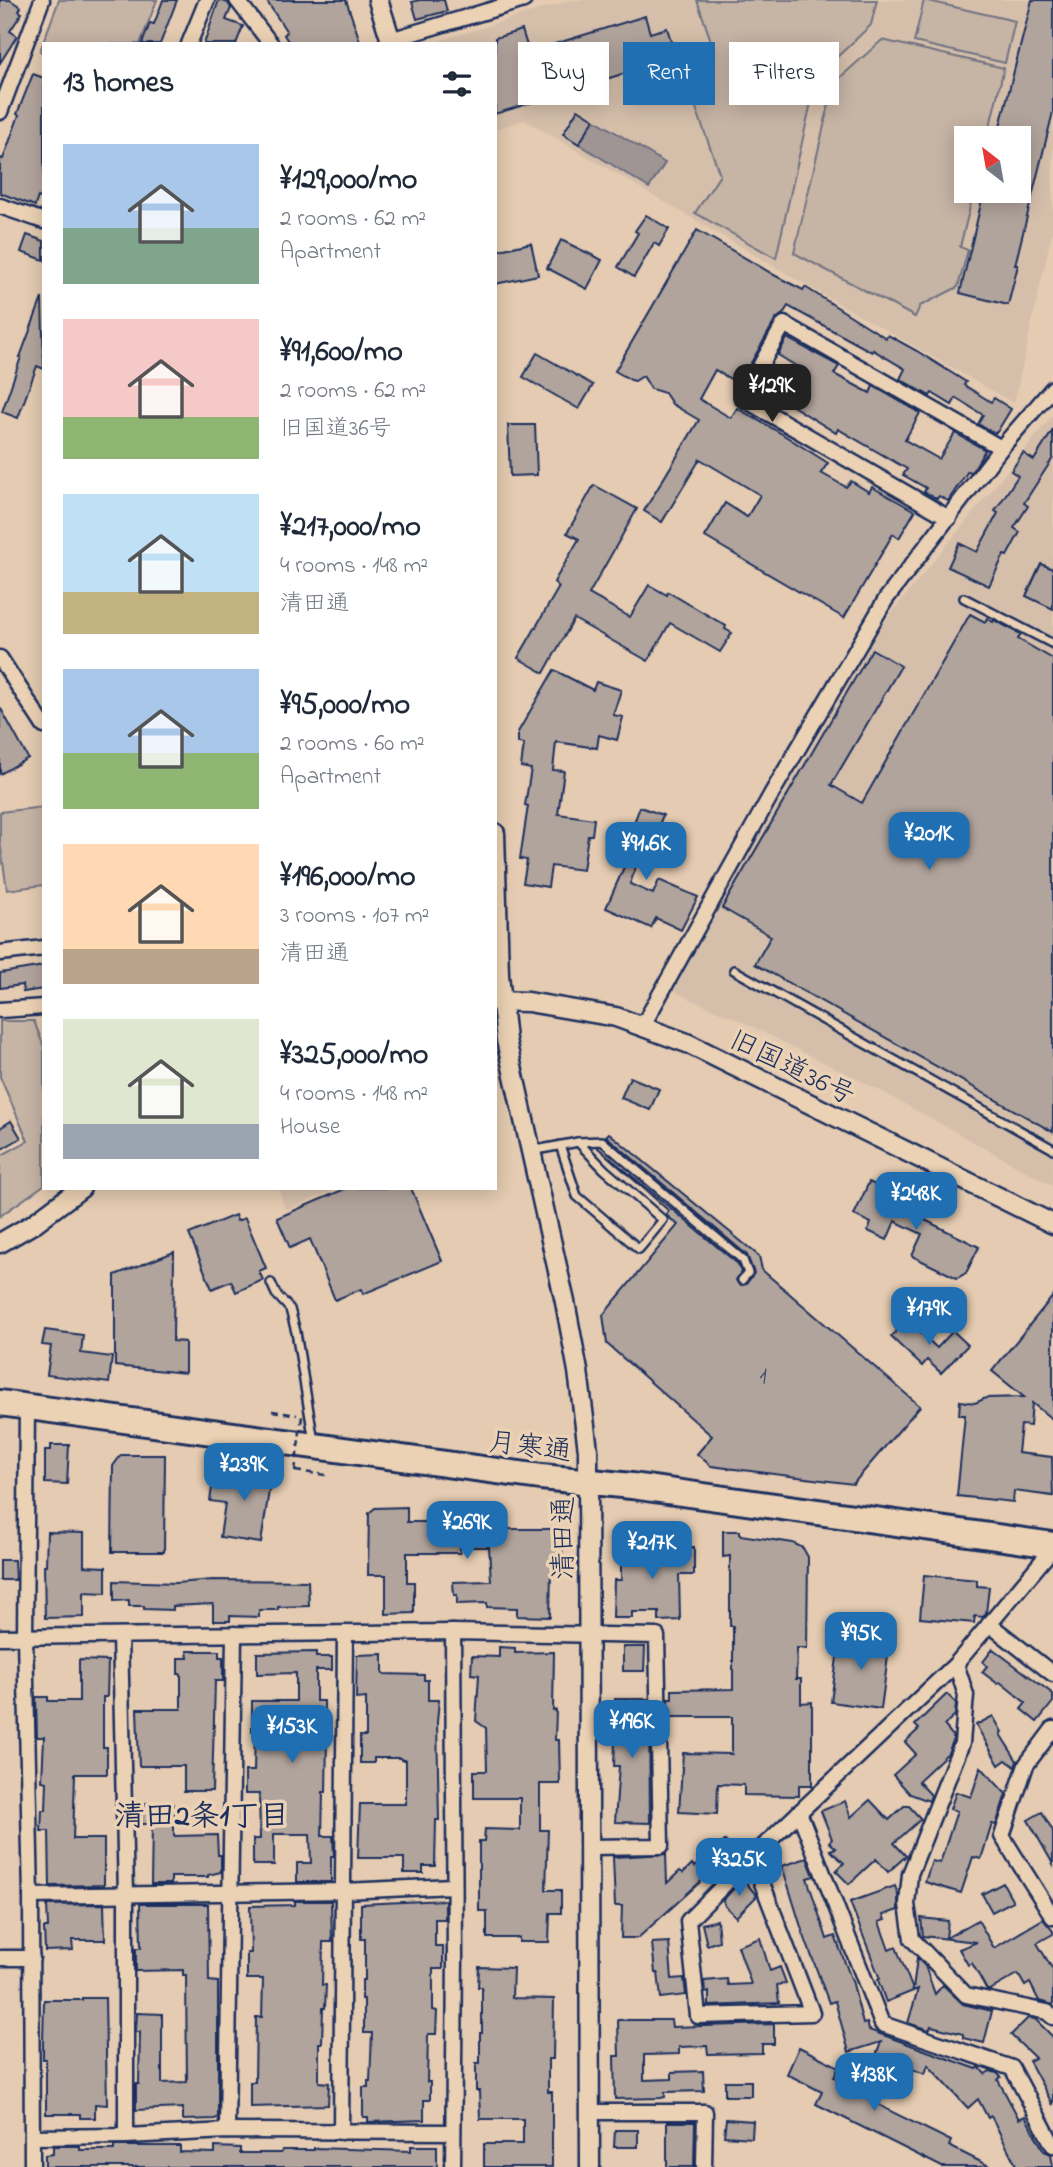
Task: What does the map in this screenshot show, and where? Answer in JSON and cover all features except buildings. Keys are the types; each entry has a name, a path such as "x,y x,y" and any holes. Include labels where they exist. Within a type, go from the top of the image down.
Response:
{"highway":[{"name":"月寒通","path":"0,1403 588,1483 632,1486 1053,1547"}],"street":[{"path":"191,42 207,0"},
{"path":"237,0 269,42"},
{"path":"377,0 391,42 493,4 524,0"},
{"path":"0,112 4,89 40,1"},
{"path":"0,206 42,220"},
{"path":"948,518 742,398 784,324 1002,448"},
{"path":"642,1027 772,793 886,599 1002,448 1053,388"},
{"path":"0,658 42,723"},
{"name":"清田通","path":"497,917 499,1001 552,1236 578,1371 588,1450 590,2167"},
{"path":"0,953 42,948"},
{"name":"旧国道36号","path":"499,1001 528,1002 616,1017 687,1043 1053,1224"},
{"path":"0,1010 42,1007"},
{"path":"0,1243 33,1224 78,1190"},
{"path":"27,1407 25,1637 32,1958 32,2167"},
{"path":"752,1857 812,2013 698,2016 688,1921 752,1857 956,1664 1053,1547"},
{"path":"989,1624 1053,1674"},
{"path":"0,1637 453,1632 657,1636 661,1846 589,1847"},
{"path":"453,1632 453,2167"},
{"path":"341,2132 345,1633"},
{"path":"227,2131 234,1634"},
{"path":"120,1636 126,1895 126,2136"},
{"path":"956,1664 966,1695 962,1744 910,1874 907,1904 912,1939 966,1995 1046,2012 1053,2017"},
{"path":"1053,1729 1026,1765 1002,1836 1053,1917"},
{"path":"799,1812 882,2024 1012,2068 1053,2145"},
{"path":"31,1896 344,1891 453,1886"},
{"path":"0,1958 32,1958"},
{"path":"590,2112 705,2112 705,2167"},
{"path":"32,2137 227,2131 453,2132"}],"lane":[{"path":"964,598 1053,644"},
{"path":"734,970 1053,1149"},
{"path":"531,1151 578,1142 602,1141 743,1260 748,1273 742,1280"},
{"path":"560,1145 577,1196 639,1249 663,1220 604,1169 578,1142"},
{"path":"271,1283 276,1294 290,1309 315,1446"}],"path":[{"path":"272,1411 302,1416 295,1471 326,1475"}],"shaded area":[{"path":"59,0 157,0 141,42 43,42"},
{"path":"571,0 1053,0 1053,228 1014,403 525,120 497,128 497,42 435,42"},
{"path":"697,0 877,0 871,25 839,55 839,42 729,42 729,105 810,105 776,258 695,213 720,175 695,105 715,105 715,42 711,42"},
{"path":"924,0 1015,21 1005,63 914,42"},
{"path":"882,40 1004,68 990,126 954,126 954,203 971,203 960,247 968,250 958,287 920,306 915,317 794,253 829,105 839,105 839,79"},
{"path":"594,119 665,163 649,188 579,144"},
{"path":"1053,415 1053,1186 881,1091 741,1021 679,994 672,986 884,622"},
{"path":"42,807 42,885 7,890 0,842 0,812"},
{"path":"0,1021 34,1021 42,1042 42,1186 0,1216 0,1156 28,1141 0,1077"},
{"path":"279,1190 334,1190 286,1210"}],"district":[{"name":"清田2条1丁目","path":"202,1815"}]}
